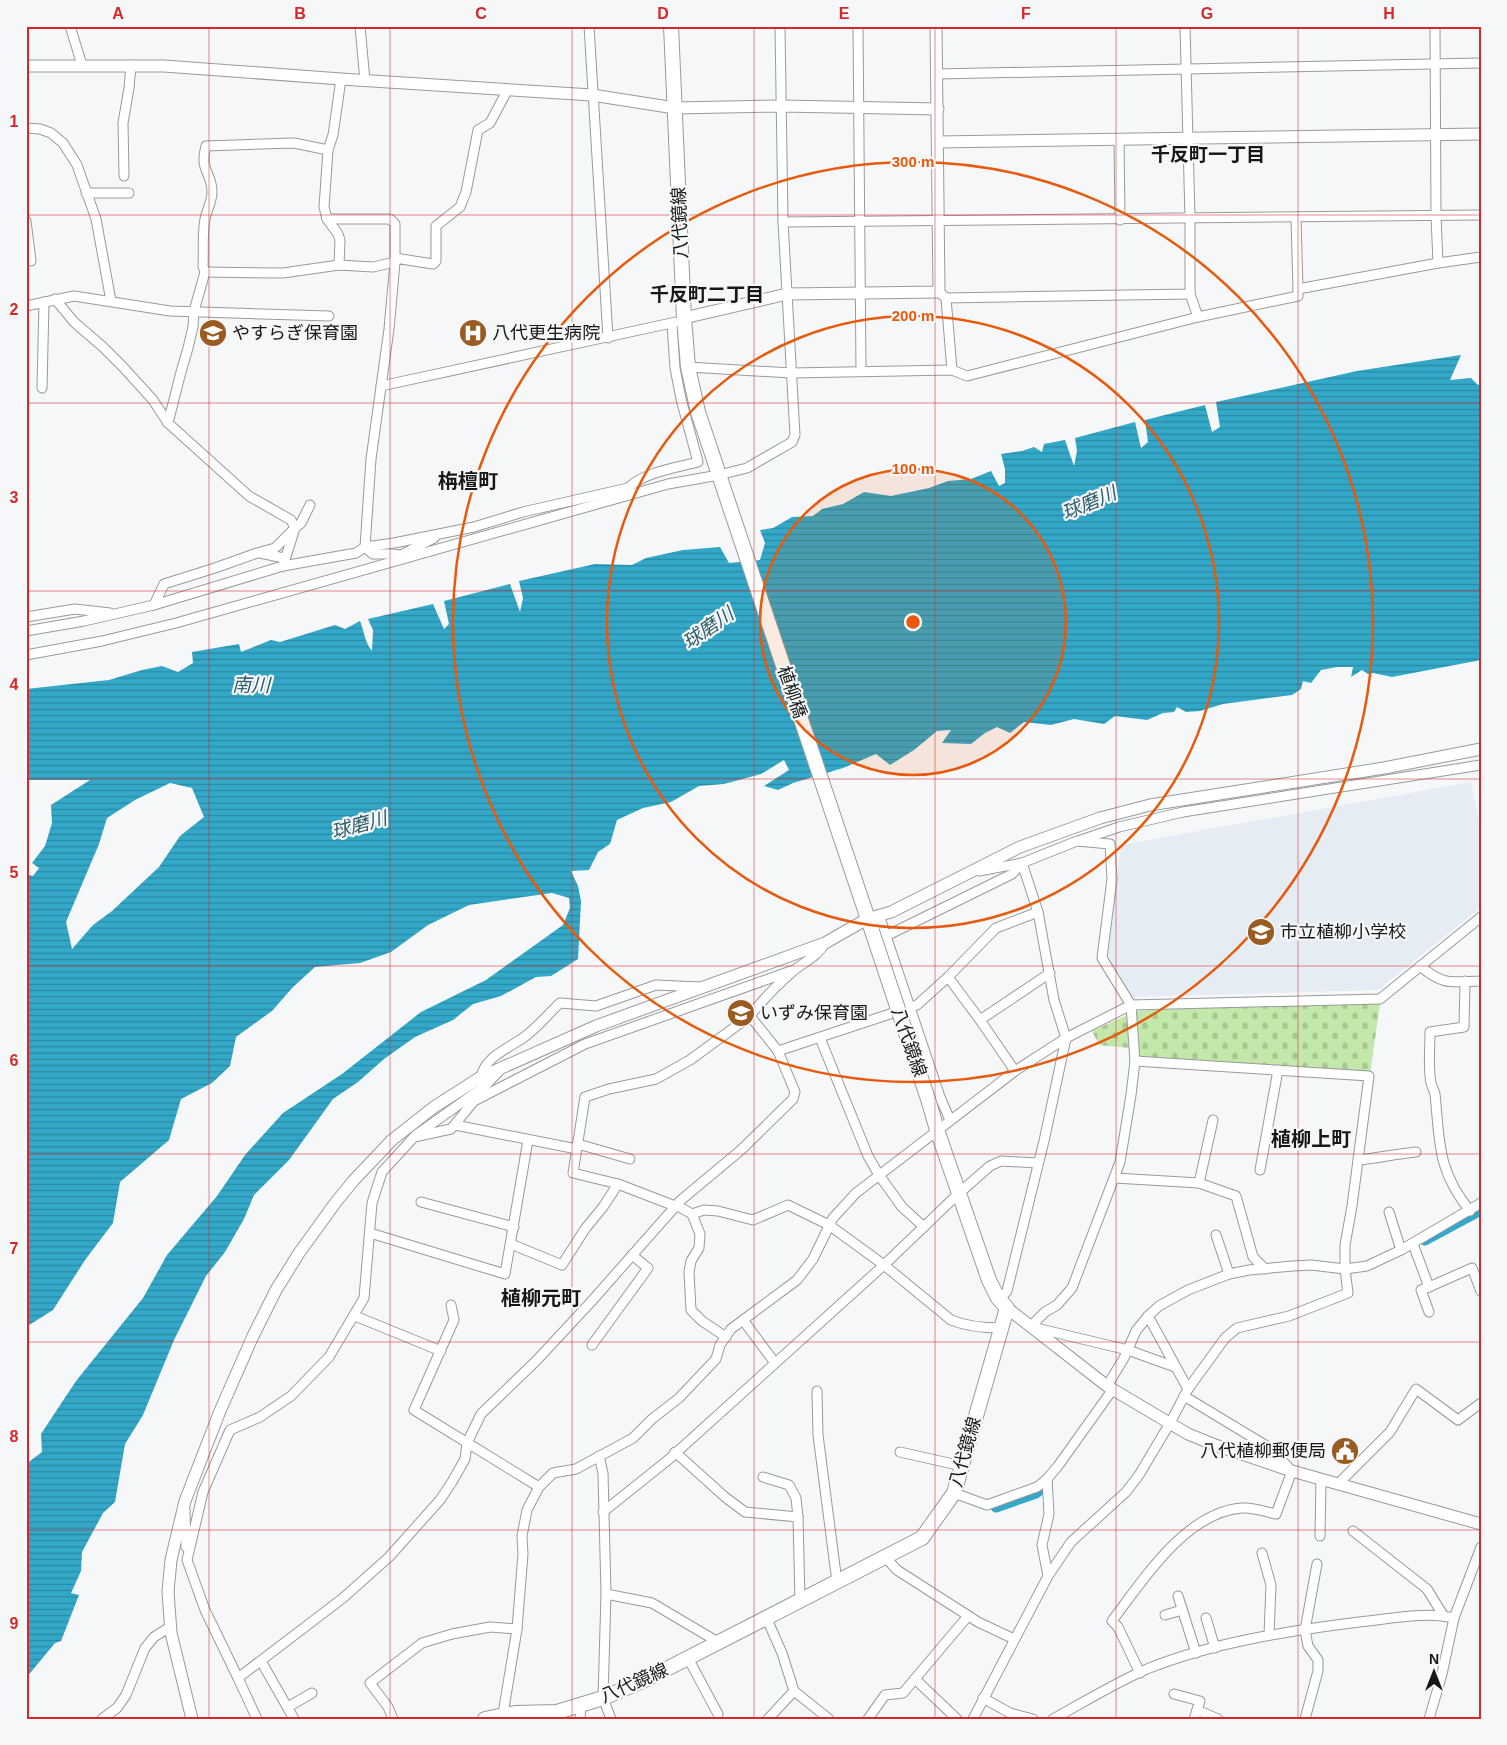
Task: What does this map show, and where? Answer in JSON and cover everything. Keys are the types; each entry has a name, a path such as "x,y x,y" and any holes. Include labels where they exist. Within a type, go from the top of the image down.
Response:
{"main road":[{"name":"八代鏡線","path":"671,26 675,108 678,322 698,412 719,476"},
{"name":"植柳橋","path":"719,476 871,919"},
{"name":"八代鏡線","path":"485,1719 503,1714 581,1712 604,1698 645,1680 922,1538 954,1493 1001,1328 1002,1303 989,1280 958,1194 871,919"}],"street":[{"path":"70,26 82,65"},
{"path":"360,26 364,81"},
{"path":"589,26 608,338"},
{"path":"26,655 102,642 176,623 668,484 719,476 747,468 792,442 795,435 783,222 780,26"},
{"path":"858,26 861,371"},
{"path":"936,26 942,296 952,370"},
{"path":"1185,26 1190,294 1198,317"},
{"path":"1435,26 1438,263"},
{"path":"937,74 1481,63"},
{"path":"124,176 124,123 131,65"},
{"path":"26,66 164,66 364,81 592,94 675,108 782,106 859,109 938,109"},
{"path":"339,265 340,240 327,219 324,207 328,150 333,135 341,79"},
{"path":"205,272 283,273 339,265 373,266 395,260 433,264 436,261 436,226 460,207 466,192 478,130 490,123 508,89"},
{"path":"26,128 40,128 52,133 63,143 77,165 96,219 111,301"},
{"path":"938,142 1481,134"},
{"path":"1119,139 1120,220"},
{"path":"168,423 180,372 188,348 193,327 194,311 205,272 203,266 205,220 212,193 211,182 203,166 206,146 294,143 328,150"},
{"path":"86,194 128,194"},
{"path":"783,222 1481,215"},
{"path":"688,367 792,373 952,370 967,376 1198,317 1298,296 1296,218"},
{"path":"327,219 390,219 395,224 393,301 371,459 364,547"},
{"path":"26,221 32,260"},
{"path":"1298,289 1481,257"},
{"path":"381,386 608,338 787,294 860,293 942,296 1190,294"},
{"path":"26,306 74,296 170,311 329,316"},
{"path":"55,299 74,322 104,347 123,367 153,400 168,423 249,496 291,520 295,528 284,562"},
{"path":"42,388 44,302"},
{"path":"26,631 84,622 154,605 284,562 356,553 364,547 474,527 523,512 628,488 635,482 698,462 681,399 675,368 678,322"},
{"path":"154,605 164,584 275,548 302,523 310,505"},
{"path":"401,555 446,532"},
{"path":"364,547 373,554 411,557"},
{"path":"257,553 284,562"},
{"path":"26,617 75,609 115,614"},
{"path":"187,1560 203,1492 230,1430 260,1417 291,1396 329,1358 355,1316 364,1298 372,1203 382,1172 414,1137 502,1068 596,1026 825,943 1020,847 1100,818 1150,806 1384,768 1481,749"},
{"path":"970,873 1022,863 1119,827 1183,812 1481,765"},
{"path":"1030,1326 1045,1312 1057,1305 1072,1288 1120,1162 1132,1095 1135,1061 1131,1005 1102,958 1112,879 1110,844 1078,841"},
{"path":"886,936 1012,874 1022,863"},
{"path":"1022,863 1038,912 1054,1000 1066,1038 1038,1163 1007,1291 1003,1296 1002,1303 1110,1388 1188,1434 1215,1446 1292,1471 1481,1524"},
{"path":"778,1051 917,1005 948,977 996,928 1038,912"},
{"path":"503,1714 517,1629 523,1554 522,1536 527,1510 539,1487 553,1473 576,1469 633,1438 679,1398 716,1359 720,1345 731,1329 796,1280 813,1259 829,1225 856,1193 1014,1071 1066,1038 1131,1005 1380,999 1481,916"},
{"path":"871,919 886,936 940,1097 950,1120"},
{"path":"726,1337 702,1322 691,1310 689,1272 691,1261 701,1243 700,1234 692,1214 676,1205 618,1184 573,1173 585,1097 609,1088 656,1079 690,1060 750,1016 767,994 822,950 825,943"},
{"path":"1420,966 1435,978 1449,982 1481,981"},
{"path":"474,1101 585,1044 796,969"},
{"path":"980,1020 1050,973"},
{"path":"948,977 1014,1071"},
{"path":"1465,981 1464,1027 1430,1032 1430,1065 1438,1138 1447,1176 1457,1195 1470,1211"},
{"path":"414,1137 451,1129 474,1101 483,1082 482,1070 502,1050 523,1038 560,1002 596,1006 656,985 703,987"},
{"path":"238,1678 343,1598 389,1557 440,1500 452,1482 465,1459 467,1444 481,1414 590,1303 676,1205 710,1174 741,1150 793,1099 795,1092 778,1051 750,1016"},
{"path":"820,1038 868,1156 902,1207 924,1227"},
{"path":"973,1719 1048,1576 1071,1542 1126,1492 1139,1475 1186,1393 1225,1338 1237,1328 1290,1316 1348,1293 1345,1270 1345,1245 1369,1076 1135,1061"},
{"path":"1260,1170 1278,1070"},
{"path":"192,1719 170,1627 168,1592 171,1560 185,1501 252,1336 276,1290 299,1253 336,1202 392,1140 434,1107 483,1082"},
{"path":"1199,1184 1213,1120"},
{"path":"455,1125 528,1140 577,1147 630,1159"},
{"path":"370,1233 505,1274 528,1140"},
{"path":"1358,1160 1416,1152"},
{"path":"603,1512 676,1452 884,1265 958,1194 996,1163 1001,1161 1038,1163"},
{"path":"1115,1178 1199,1184 1236,1196 1253,1257 1265,1269"},
{"path":"511,1244 562,1265 585,1229 603,1207 618,1184"},
{"path":"421,1202 514,1227"},
{"path":"954,1493 987,1505 1037,1487 1047,1479 1058,1466 1110,1388 1136,1331 1159,1306 1188,1290 1229,1274 1265,1269 1311,1265 1345,1270 1367,1266 1413,1244 1481,1203"},
{"path":"692,1214 704,1210 718,1211 753,1220 788,1205 829,1225 884,1265 952,1320 963,1325 1001,1328"},
{"path":"1388,1212 1401,1250"},
{"path":"1216,1235 1229,1274"},
{"path":"1413,1244 1428,1287"},
{"path":"592,1345 648,1268 632,1254"},
{"path":"1429,1312 1421,1290 1472,1268 1481,1292"},
{"path":"451,1305 454,1320 414,1410 539,1487"},
{"path":"355,1316 441,1351"},
{"path":"1148,1316 1175,1367 1186,1393 1270,1448 1292,1471"},
{"path":"743,1320 775,1363"},
{"path":"1030,1326 1128,1350 1175,1367"},
{"path":"1338,1484 1390,1432 1416,1389 1458,1420 1481,1403"},
{"path":"817,1391 818,1435 837,1582"},
{"path":"676,1452 725,1497 745,1512 798,1517"},
{"path":"900,1452 962,1466"},
{"path":"599,1456 603,1473 606,1594 604,1698 611,1719"},
{"path":"1140,1673 1118,1627 1112,1621 1150,1570 1167,1551 1208,1517 1243,1508 1276,1514 1292,1471"},
{"path":"763,1477 789,1485 796,1498 800,1600"},
{"path":"1047,1479 1049,1514 1042,1545 1048,1576"},
{"path":"1320,1536 1321,1479"},
{"path":"185,1501 187,1560 205,1610 257,1719"},
{"path":"1353,1531 1427,1589 1442,1615"},
{"path":"1429,1719 1442,1674 1454,1618 1481,1547"},
{"path":"1262,1553 1271,1585 1269,1635"},
{"path":"885,1557 897,1570 968,1616 1014,1639"},
{"path":"1305,1719 1318,1671 1318,1660 1308,1646 1305,1630 1317,1564"},
{"path":"606,1594 652,1603 718,1642"},
{"path":"1178,1596 1196,1653"},
{"path":"1165,1615 1182,1610"},
{"path":"1053,1719 1140,1673 1215,1648 1269,1635 1392,1618 1442,1615 1454,1618"},
{"path":"868,1719 885,1695 903,1693 968,1616"},
{"path":"766,1618 782,1654 794,1691 829,1719"},
{"path":"1206,1618 1215,1648"},
{"path":"102,1719 118,1708 126,1695 144,1648 170,1627"},
{"path":"393,1719 388,1707 370,1683 422,1643 452,1634 490,1627 517,1629"},
{"path":"688,1658 718,1714"},
{"path":"261,1661 294,1719"},
{"path":"915,1679 957,1719"},
{"path":"768,1719 794,1691"},
{"path":"288,1707 312,1692"},
{"path":"1174,1694 1200,1701 1195,1714 1218,1719"},
{"path":"984,1698 1010,1716 1033,1719"}],"shaded area":[{"path":"1471,782 1481,831 1481,907 1378,990 1131,997 1108,957 1121,845"}],"green space":[{"path":"1380,1004 1370,1074 1139,1059 1130,1048 1099,1045 1092,1031 1136,1011 1226,1005"}],"water":[{"path":"1461,355 1450,380 1471,378 1478,385 1481,383 1481,660 1392,677 1373,673 1368,674 1362,670 1351,677 1353,667 1337,667 1321,670 1311,683 1303,681 1301,689 1292,695 1223,704 1200,711 1186,712 1177,707 1174,712 1163,713 1147,720 1115,716 1104,724 1074,719 1051,725 1024,722 1010,733 997,727 985,733 971,744 942,743 951,730 937,731 914,750 890,765 876,754 843,768 793,783 778,790 764,786 789,770 784,760 761,774 724,784 699,786 671,802 643,808 617,820 610,844 598,852 589,870 571,871 578,886 581,901 578,959 551,976 536,977 501,996 473,1004 453,1020 415,1037 384,1059 358,1082 333,1099 289,1160 254,1195 244,1219 225,1252 206,1276 174,1340 143,1415 125,1444 115,1502 103,1513 82,1552 81,1571 71,1593 79,1595 61,1641 55,1643 26,1678 26,1464 42,1452 41,1434 76,1381 143,1298 167,1255 217,1196 245,1155 283,1113 342,1074 421,1012 486,980 563,925 570,908 569,898 552,893 469,905 428,925 391,952 360,963 315,967 293,987 272,1011 236,1037 230,1066 212,1083 181,1099 169,1140 120,1182 113,1223 85,1260 53,1310 26,1327 26,874 33,876 39,868 32,863 45,846 52,823 51,805 90,780 26,780 26,689 109,680 162,666 178,672 193,663 192,652 239,644 241,652 271,640 280,642 335,625 345,629 360,621 366,641 372,651 373,630 368,619 433,604 444,629 449,624 444,601 510,584 520,612 523,598 519,581 595,564 632,565 646,558 683,550 720,547 729,563 760,560 765,543 760,530 773,528 792,517 813,516 822,509 843,504 864,492 891,496 929,488 948,481 971,479 991,471 999,486 1005,483 1005,469 1001,454 1034,447 1042,452 1044,444 1065,440 1074,466 1077,451 1075,438 1135,422 1141,448 1148,442 1145,420 1205,405 1212,432 1220,427 1216,402 1357,371","holes":["170,783 192,788 204,817 180,836 159,867 112,911 93,925 72,949 66,922 99,844 107,818 135,800"]}],"waterway":[{"path":"1425,1240 1481,1210"},
{"path":"996,1507 1036,1493 1047,1484"}],"place":[{"name":"やすらぎ保育園","path":"213,333"},
{"name":"八代更生病院","path":"473,333"},
{"name":"市立植柳小学校","path":"1261,932"},
{"name":"いずみ保育園","path":"741,1013"},
{"name":"八代植柳郵便局","path":"1345,1451"}],"district":[{"name":"千反町一丁目","path":"1208,154"},
{"name":"千反町二丁目","path":"707,294"},
{"name":"栴檀町","path":"468,481"},
{"name":"植柳上町","path":"1311,1139"},
{"name":"植柳元町","path":"541,1298"}],"water label":[{"name":"球磨川","path":"1089,503"},
{"name":"球磨川","path":"708,628"},
{"name":"南川","path":"251,685"},
{"name":"球磨川","path":"359,825"}]}
